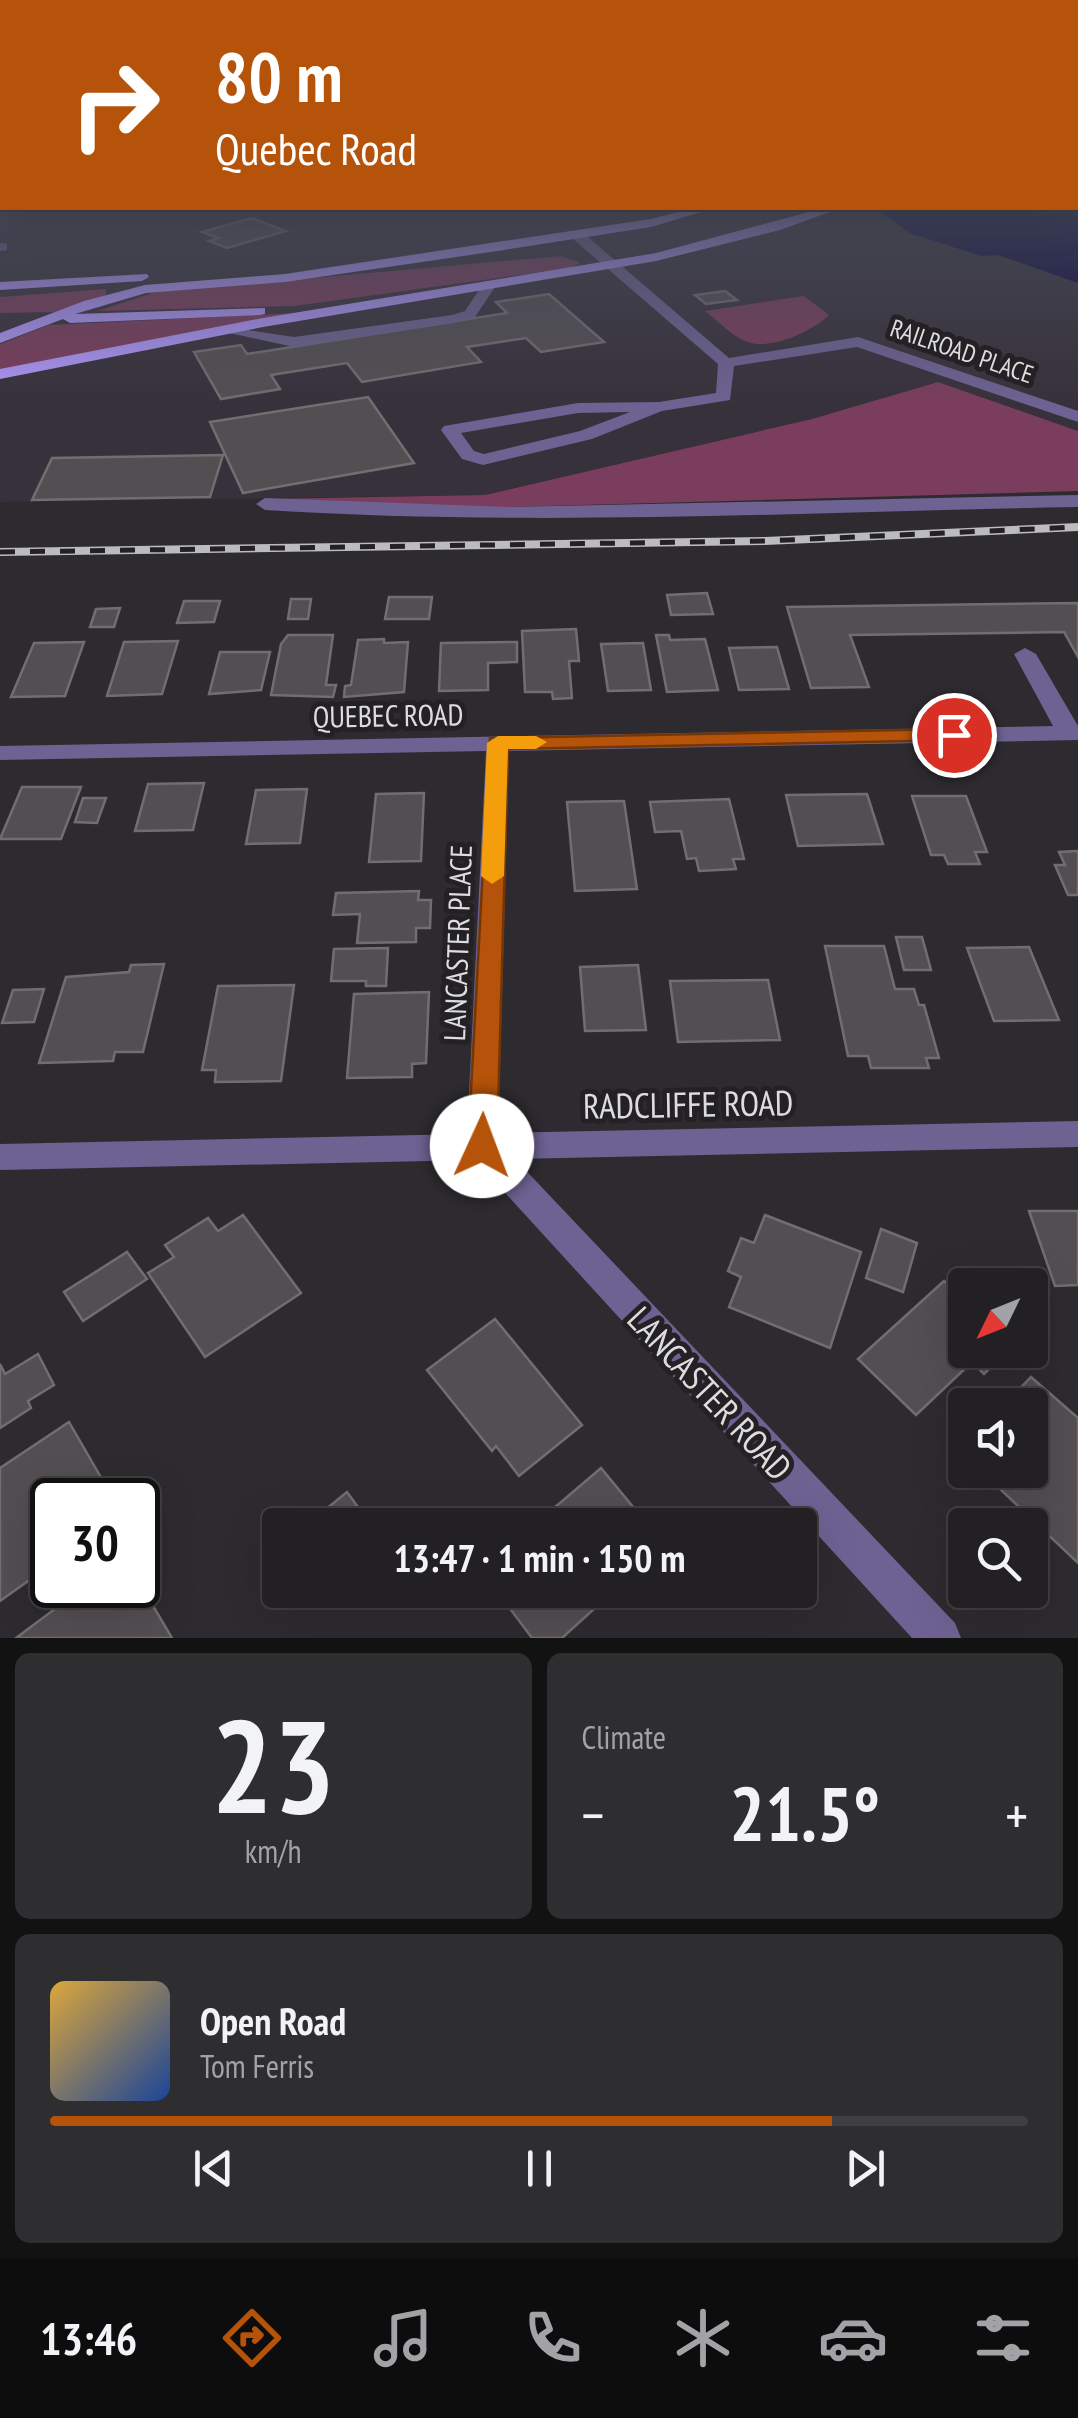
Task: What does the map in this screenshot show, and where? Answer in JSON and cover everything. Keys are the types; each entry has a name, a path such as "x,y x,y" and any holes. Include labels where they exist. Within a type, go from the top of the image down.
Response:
{"main road":[{"path":"0,338 145,289 285,278 458,251"},
{"path":"0,374 350,307 615,268 678,251"},
{"path":"0,286 406,259"},
{"path":"0,319 350,307"}],"street":[{"path":"596,251 726,363 724,397 659,407 578,408 450,430 468,455 483,460 586,435 659,407"},
{"path":"228,330 294,342 454,319 470,314 488,287"},
{"name":"RAILROAD PLACE","path":"726,363 858,342 1078,418"},
{"path":"265,504 508,513 1078,501"},
{"path":"1025,654 1073,733"},
{"name":"QUEBEC ROAD","path":"0,752 1073,733"},
{"name":"LANCASTER PLACE","path":"482,1146 498,743"},
{"name":"RADCLIFFE ROAD","path":"0,1157 1078,1134"},
{"name":"LANCASTER ROAD","path":"482,1146 940,1638"}],"shaded area":[{"path":"0,251 967,251 998,255 1078,283 1078,431 938,382 812,419 485,495 0,502"},
{"path":"967,251 1078,251 1078,283 998,255"},
{"path":"561,256 580,263 570,268 295,306 97,311 156,292"},
{"path":"106,289 106,295 58,312 0,313 0,297"},
{"path":"804,296 829,315 801,333 766,344 740,338 705,311"},
{"path":"315,312 0,370 0,344 49,325"},
{"path":"938,382 1078,431 1078,491 477,508 265,499 485,495 812,419"}],"building":[{"path":"725,291 737,300 706,304 695,295"},
{"path":"549,294 604,342 541,352 526,338 467,347 481,362 362,382 347,363 271,375 280,389 221,399 194,352 241,345 247,354 507,313 496,302"},
{"path":"368,397 414,463 243,493 210,422"},
{"path":"223,455 210,497 32,500 52,458"},
{"path":"707,593 713,614 671,615 667,595"},
{"path":"389,597 432,597 429,619 385,619"},
{"path":"291,599 311,599 308,619 288,619"},
{"path":"184,601 220,601 214,622 177,623"},
{"path":"1078,603 1078,657 1064,632 850,635 869,687 811,688 787,607"},
{"path":"120,608 114,627 90,627 96,609"},
{"path":"576,629 579,661 569,661 572,698 553,699 552,692 525,692 522,631"},
{"path":"288,635 333,635 326,685 336,685 333,697 271,695 281,644"},
{"path":"656,635 669,635 670,640 705,639 718,690 667,692"},
{"path":"384,639 384,643 408,642 404,692 344,697 345,686 351,685 358,640"},
{"path":"178,641 162,694 107,696 124,642"},
{"path":"84,642 65,696 11,697 34,643"},
{"path":"517,642 517,662 488,663 488,690 439,691 441,643"},
{"path":"643,643 651,690 608,691 601,644"},
{"path":"777,647 789,689 739,690 729,648"},
{"path":"220,652 270,652 261,690 209,694"},
{"path":"204,783 193,830 135,831 148,784"},
{"path":"22,787 81,787 61,839 0,839"},
{"path":"307,789 300,843 246,844 256,790"},
{"path":"424,793 421,861 369,862 376,794"},
{"path":"867,794 883,844 798,846 786,795"},
{"path":"912,796 966,796 987,852 975,852 980,864 948,864 944,855 931,855"},
{"path":"83,798 106,798 97,823 75,822"},
{"path":"729,799 744,859 733,859 736,869 699,871 696,858 687,859 681,831 655,832 650,802"},
{"path":"624,801 637,889 575,891 567,802"},
{"path":"1078,851 1078,895 1068,895 1055,865 1065,865 1059,852"},
{"path":"419,891 418,900 431,900 430,928 416,928 416,942 357,943 360,914 333,915 336,893"},
{"path":"896,937 922,937 931,970 904,970"},
{"path":"825,946 884,946 895,989 914,989 919,1005 924,1005 939,1058 926,1058 929,1068 871,1068 868,1056 848,1056"},
{"path":"1029,947 1059,1020 994,1021 967,948"},
{"path":"388,948 386,986 366,986 366,981 331,981 334,949"},
{"path":"164,964 143,1052 115,1052 113,1061 39,1063 66,977 129,972 131,965"},
{"path":"638,965 646,1030 585,1031 580,967"},
{"path":"768,980 780,1040 678,1042 670,981"},
{"path":"294,985 281,1081 215,1082 216,1070 202,1070 218,986"},
{"path":"44,989 34,1022 2,1023 13,990"},
{"path":"429,992 426,1063 412,1064 412,1077 347,1078 354,994"},
{"path":"1029,1211 1078,1211 1078,1285 1055,1286"},
{"path":"243,1215 301,1293 205,1357 148,1273 174,1257 165,1245 208,1218 218,1231"},
{"path":"765,1215 861,1252 830,1348 729,1307 741,1277 728,1271 741,1238 754,1243"},
{"path":"881,1229 917,1243 903,1292 866,1278"},
{"path":"127,1252 147,1279 83,1321 64,1292"},
{"path":"944,1281 948,1284 948,1368 966,1368 916,1415 858,1359"},
{"path":"495,1319 582,1425 519,1476 496,1446 492,1451 427,1370"},
{"path":"38,1354 54,1385 28,1401 31,1408 0,1428 0,1364 5,1374"},
{"path":"1031,1377 1044,1388 1020,1388"},
{"path":"1048,1392 1078,1418 1078,1563 1048,1535 1048,1508 1020,1508 999,1488 1048,1488"},
{"path":"69,1422 101,1478 30,1478 30,1580 0,1601 0,1468"},
{"path":"601,1468 634,1508 554,1508"},
{"path":"347,1492 359,1508 327,1508"},
{"path":"56,1608 154,1608 172,1638 16,1638"},
{"path":"510,1608 595,1608 562,1638 532,1638"}],"railway":[{"path":"0,552 765,541 1078,527"}],"slow traffic":[{"path":"492,876 498,743 536,742"}],"route":[{"path":"482,1146 498,743 954,735"}]}
